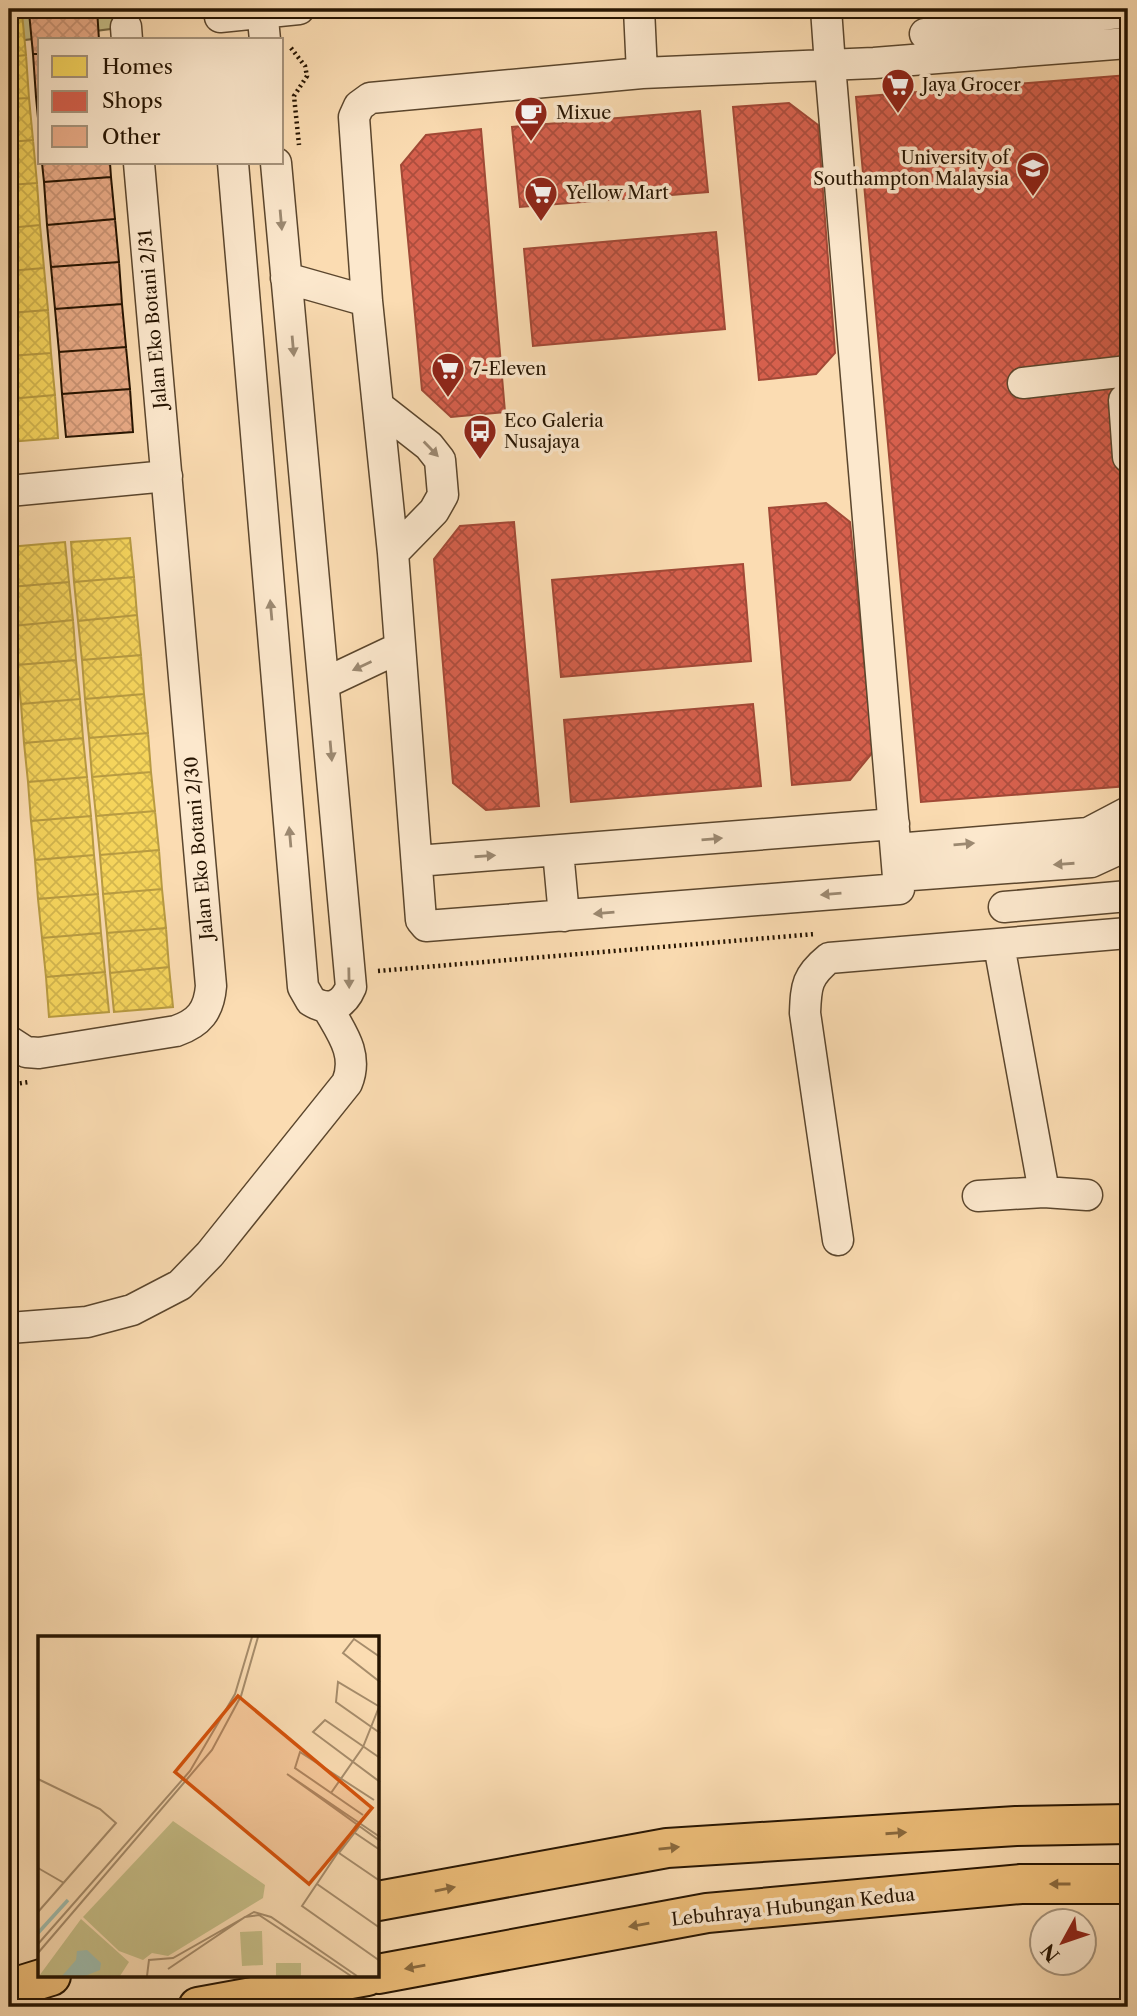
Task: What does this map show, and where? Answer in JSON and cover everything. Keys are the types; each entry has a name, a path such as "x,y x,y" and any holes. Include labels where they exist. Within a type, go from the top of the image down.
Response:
{"highway":[{"path":"380,1901 667,1848 1016,1826 1128,1824"},
{"name":"Lebuhraya Hubungan Kedua","path":"380,1974 707,1913 1021,1884 1128,1884"},
{"path":"9,1989 45,1978"},
{"path":"198,2007 356,1978"}],"street":[{"path":"639,9 642,73"},
{"path":"826,9 896,851"},
{"path":"925,34 1030,16 1112,12"},
{"path":"221,22 275,16"},
{"path":"1128,43 830,65 642,73 370,98 359,106 354,117 367,301 393,553 421,920 426,926 564,916 896,851 1088,833 1128,812"},
{"path":"233,164 303,987 311,1001 327,1007 341,1003 351,987 286,278 287,157"},
{"name":"Jalan Eko Botani 2/31","path":"139,164 167,475"},
{"path":"286,278 367,301"},
{"path":"1023,383 1128,371"},
{"path":"1128,399 1124,400 1128,457"},
{"path":"378,406 436,452 440,460 443,495 434,511 393,553"},
{"path":"9,491 167,475"},
{"name":"Jalan Eko Botani 2/30","path":"9,1041 26,1052 40,1053 176,1031 190,1026 202,1016 210,1002 210,973 167,475"},
{"path":"325,683 399,649"},
{"path":"417,861 558,851 896,851 1091,862 1128,845"},
{"path":"558,851 564,916"},
{"path":"1004,907 1128,897"},
{"path":"838,1240 805,1013 806,990 812,971 829,958 1128,933"},
{"path":"999,945 1044,1192"},
{"path":"9,1328 87,1322 132,1310 180,1285 210,1254 347,1083 352,1071 351,1049 327,1007"},
{"path":"978,1196 1044,1192 1087,1195"}],"path":[{"path":"275,16 290,48 305,66 307,76 294,96 287,157"},
{"path":"374,969 377,971 828,932"}],"shaded area":[{"path":"9,9 126,9 126,27 9,42"}],"building: Homes":[{"path":"22,13 26,55 9,57 9,14"},
{"path":"26,55 29,98 9,99 9,57"},
{"path":"29,98 33,140 9,142 9,99"},
{"path":"33,140 37,183 9,185 9,142"},
{"path":"37,183 40,225 9,228 9,185"},
{"path":"40,225 44,268 9,271 9,228"},
{"path":"44,268 48,310 9,313 9,271"},
{"path":"48,310 51,353 9,356 9,313"},
{"path":"51,353 55,395 9,399 9,356"},
{"path":"55,395 58,438 9,442 9,399"},
{"path":"130,538 134,577 74,582 71,542"},
{"path":"65,542 69,582 10,587 9,547"},
{"path":"134,577 137,615 78,621 74,582"},
{"path":"69,582 73,620 13,626 10,587"},
{"path":"137,615 141,655 82,660 78,621"},
{"path":"73,620 76,660 17,665 13,626"},
{"path":"141,655 144,694 85,699 82,660"},
{"path":"76,660 80,699 21,704 17,665"},
{"path":"144,694 148,733 89,738 85,699"},
{"path":"80,699 83,738 24,743 21,704"},
{"path":"148,733 151,772 92,777 89,738"},
{"path":"83,738 87,777 28,782 24,743"},
{"path":"151,772 155,811 96,816 92,777"},
{"path":"87,777 91,816 31,821 28,782"},
{"path":"155,811 159,850 100,855 96,816"},
{"path":"91,816 94,855 35,860 31,821"},
{"path":"159,850 162,889 103,894 100,855"},
{"path":"94,855 98,894 38,899 35,860"},
{"path":"162,889 166,928 107,933 103,894"},
{"path":"98,894 101,933 42,938 38,899"},
{"path":"166,928 169,967 110,973 107,933"},
{"path":"101,933 105,972 46,977 42,938"},
{"path":"169,967 173,1007 114,1012 110,973"},
{"path":"105,972 109,1012 49,1017 46,977"}],"building: Shops":[{"path":"1128,75 1128,786 921,802 856,97"},
{"path":"789,103 818,125 835,353 816,374 759,380 733,107"},
{"path":"700,111 708,192 520,207 512,127"},
{"path":"481,129 505,412 451,417 422,390 401,165 426,135"},
{"path":"716,232 725,329 533,346 524,249"},
{"path":"826,503 850,522 873,752 850,780 792,785 769,508"},
{"path":"514,522 539,806 486,810 453,783 434,559 460,526"},
{"path":"743,564 751,661 561,677 552,580"},
{"path":"753,704 761,786 571,802 564,720"}],"building: Other":[{"path":"97,9 99,38 38,38 38,54 33,54 29,12"},
{"path":"33,54 38,54 36,97"},
{"path":"42,164 110,164 111,177 44,182"},
{"path":"111,177 115,219 47,225 44,182"},
{"path":"115,219 119,262 51,267 47,225"},
{"path":"119,262 122,304 55,309 51,267"},
{"path":"122,304 126,347 59,352 55,309"},
{"path":"126,347 130,389 62,394 59,352"},
{"path":"130,389 133,432 66,437 62,394"}],"place":[{"name":"Jaya Grocer","path":"898,115"},
{"name":"Mixue","path":"531,143"},
{"name":"University of Southampton Malaysia","path":"1033,198"},
{"name":"Yellow Mart","path":"541,223"},
{"name":"7-Eleven","path":"448,399"},
{"name":"Eco Galeria Nusajaya","path":"480,461"}]}
